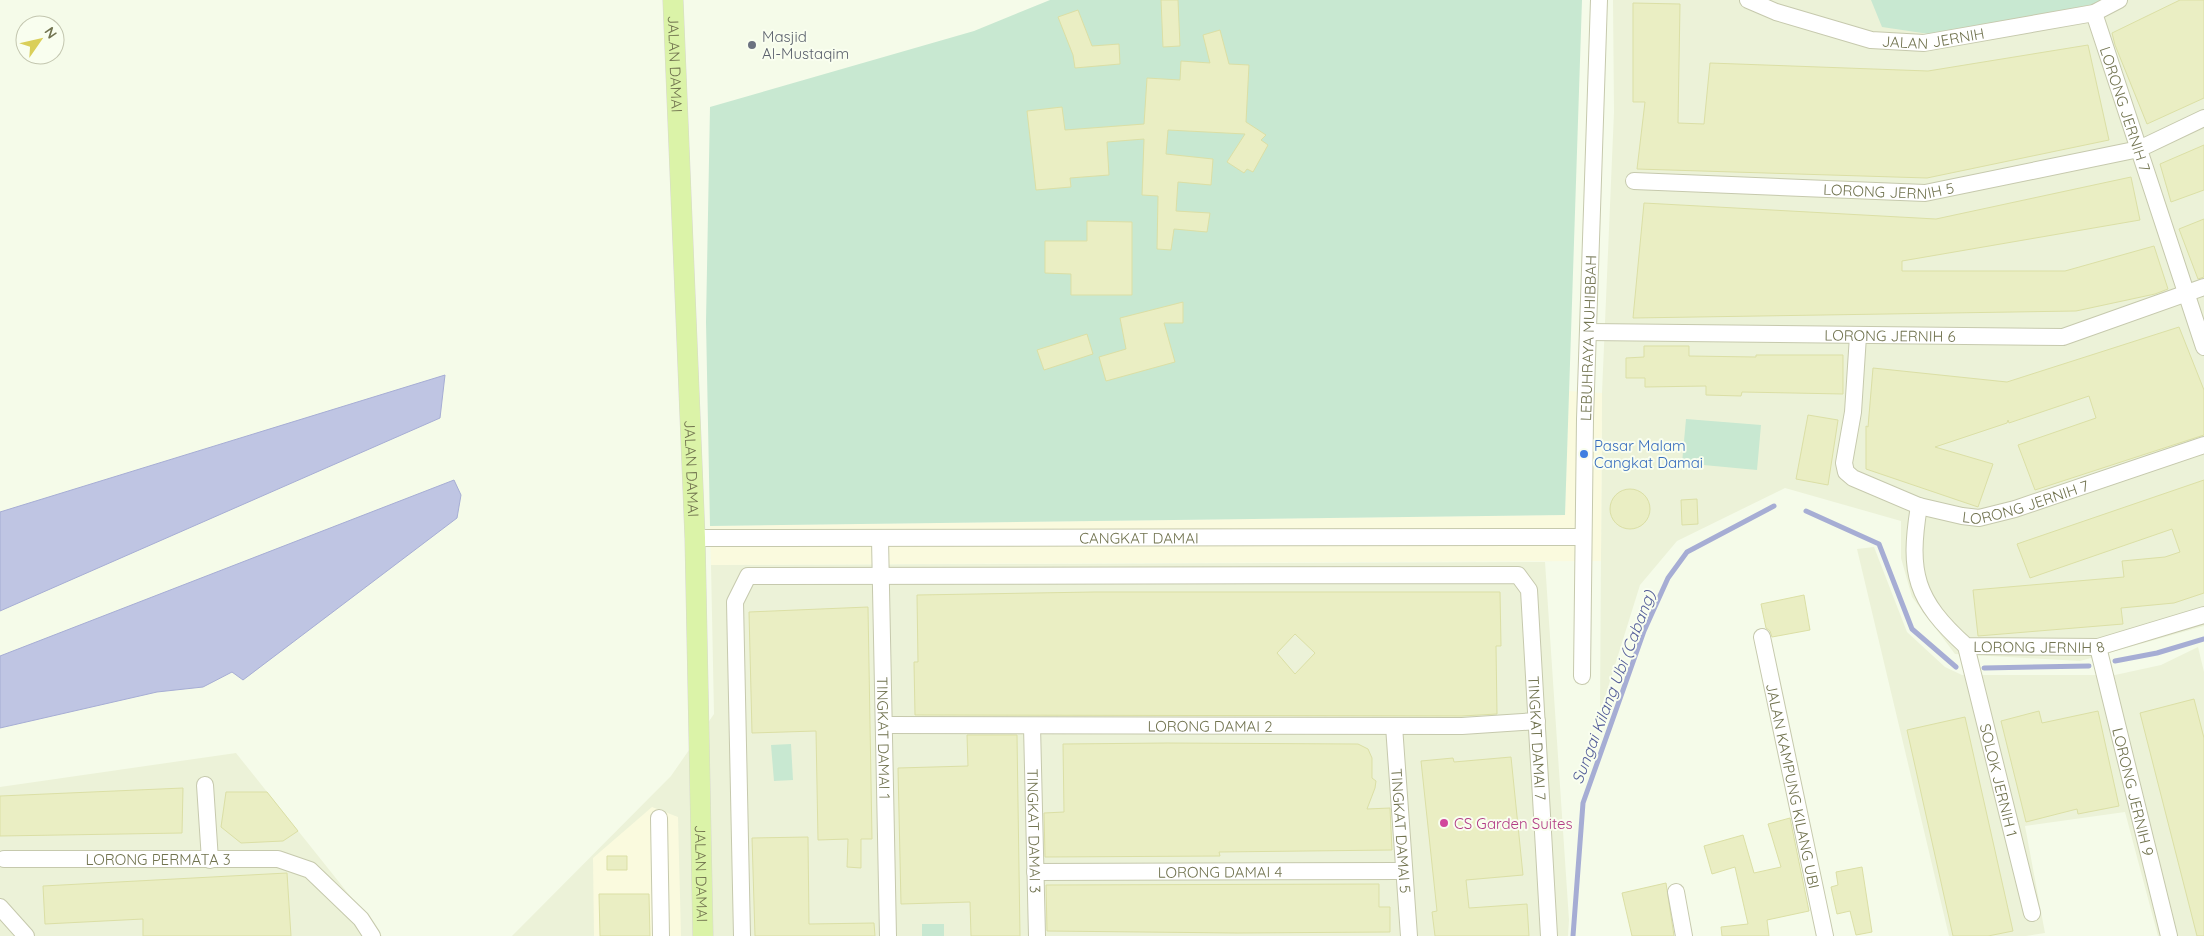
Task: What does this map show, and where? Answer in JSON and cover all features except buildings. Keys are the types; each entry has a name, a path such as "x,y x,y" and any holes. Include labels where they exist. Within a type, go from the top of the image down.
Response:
{"main road":[{"name":"JALAN DAMAI","path":"673,0 695,538 703,936"}],"street":[{"name":"LEBUHRAYA MUHIBBAH","path":"1582,676 1588,332 1599,0"},
{"name":"JALAN JERNIH","path":"1748,0 1779,6 1871,40 1924,43 2094,13 2119,0"},
{"name":"LORONG JERNIH 7","path":"2094,13 2204,347"},
{"name":"LORONG JERNIH 5","path":"1634,181 1925,193 2139,149 2204,118"},
{"name":"LORONG JERNIH 6","path":"1588,332 2063,337 2204,287"},
{"name":"LORONG JERNIH 7","path":"1858,336 1853,412 1844,463 1846,472 1853,478 1919,506 1979,518 2015,509 2204,445"},
{"name":"LORONG JERNIH 8","path":"1919,506 1914,537 1916,577 1926,602 1947,629 1966,646 2098,647 2204,615"},
{"name":"CANGKAT DAMAI","path":"695,538 1583,537"},
{"name":"TINGKAT DAMAI 1","path":"880,539 888,936"},
{"name":"TINGKAT DAMAI 7","path":"881,576 1518,575 1529,590 1549,936"},
{"path":"742,936 735,602 748,576 881,576"},
{"name":"JALAN KAMPUNG KILANG UBI","path":"1762,637 1825,936"},
{"name":"SOLOK JERNIH 1","path":"1966,646 2032,913"},
{"name":"LORONG JERNIH 9","path":"2098,647 2169,936"},
{"name":"LORONG DAMAI 2","path":"884,726 1462,726 1537,721"},
{"name":"TINGKAT DAMAI 3","path":"1032,726 1036,936"},
{"name":"TINGKAT DAMAI 5","path":"1394,726 1409,936"},
{"path":"205,785 210,860"},
{"path":"659,818 662,936"},
{"name":"LORONG PERMATA 3","path":"4,859 278,859 310,870 361,919 372,936"},
{"name":"LORONG DAMAI 4","path":"1035,872 1404,871"},
{"path":"1676,892 1684,936"},
{"path":"0,908 26,936"}],"shaded area":[{"path":"1050,0 1582,0 1565,515 710,526 706,322 710,107 974,31"},
{"path":"1613,0 2204,0 2204,626 2080,661 1955,654 1912,597 1901,558 1901,521 1785,488 1677,541 1640,585 1600,713 1602,393 1614,112"},
{"path":"1871,0 2104,0 2096,4 1929,34 1882,27"},
{"name":"Pasar Malam Cangkat Damai","path":"1569,391 1602,393 1601,561 711,565 710,526 1565,515"},
{"path":"1686,419 1761,425 1757,470 1682,463"},
{"path":"1874,547 1907,632 1945,667 1962,675 2115,675 2161,665 2198,647 2204,672 2204,936 2158,936 2125,812 2025,826 2045,933 2026,936 1949,936 1857,549"},
{"path":"1545,562 1569,920 1568,936 512,936 671,776 714,714 711,565"},
{"path":"791,744 793,780 774,781 771,745"},
{"path":"236,753 382,936 0,936 0,787"},
{"path":"652,807 678,817 681,936 594,936 593,858"},
{"path":"922,924 944,924 944,936 922,936"}],"water":[{"path":"445,375 440,418 0,611 0,512"},
{"path":"454,480 461,495 457,518 243,680 232,672 203,687 157,692 0,728 0,656"}],"waterway":[{"name":"Sungai Kilang Ubi (Cabang)","path":"1573,936 1583,803 1644,631 1668,578 1687,552 1774,506"},
{"name":"Sungai Kilang Ubi (Cabang)","path":"1806,511 1879,544 1912,629 1956,667"},
{"name":"Sungai Kilang Ubi (Cabang)","path":"2115,661 2157,653 2204,639"},
{"name":"Sungai Kilang Ubi (Cabang)","path":"1984,668 2089,666"}],"place":[{"name":"Masjid Al-Mustaqim","path":"752,45"},
{"name":"Pasar Malam Cangkat Damai","path":"1584,454"},
{"name":"CS Garden Suites","path":"1444,823"}]}
